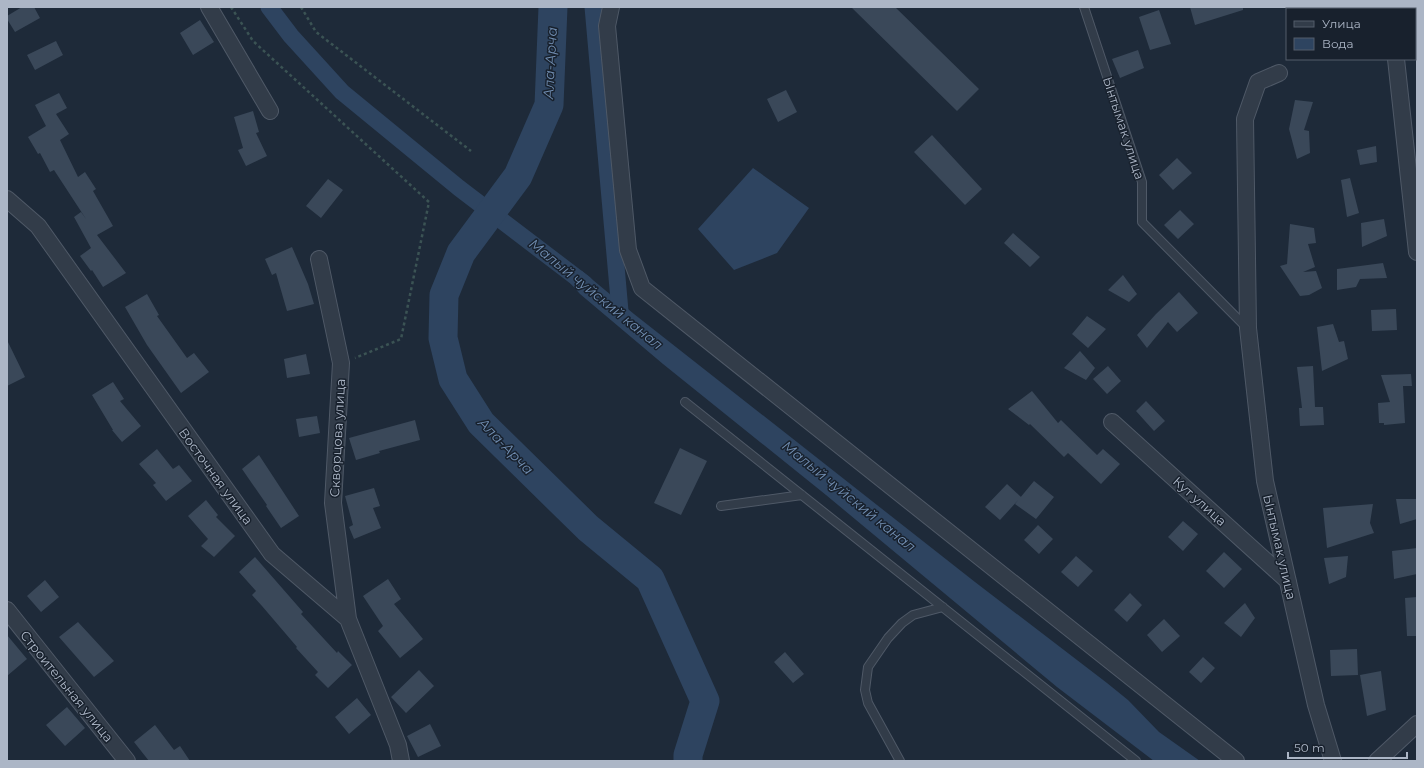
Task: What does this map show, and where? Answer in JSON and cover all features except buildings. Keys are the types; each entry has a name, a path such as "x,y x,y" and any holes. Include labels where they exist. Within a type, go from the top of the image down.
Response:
{"street":[{"path":"209,7 270,111"},
{"path":"611,7 607,26 628,250 642,288 1236,761"},
{"path":"1396,60 1417,252"},
{"name":"Ынтымак улица","path":"1279,73 1258,82 1245,119 1248,328 1265,481 1316,705 1333,761"},
{"name":"Восточная улица","path":"7,199 38,226 272,554 348,619 398,745 401,761"},
{"name":"Скворцова улица","path":"319,259 341,363 333,503 348,619"},
{"name":"Кут улица","path":"1112,422 1288,581"},
{"name":"Строительная улица","path":"7,610 128,761"},
{"path":"1377,761 1417,724"}],"lane":[{"name":"Ынтымак улица","path":"1084,7 1142,182 1142,222 1248,328"},
{"path":"685,402 1136,761"},
{"path":"721,506 802,495"},
{"path":"900,761 868,703 865,690 868,667 888,638 902,623 913,615 943,607"}],"path":[{"path":"231,7 253,41 429,202 401,339 341,363"},
{"path":"301,7 316,32 471,151"}],"water":[{"path":"753,168 809,208 777,253 734,270 698,229"},
{"name":"Малый чуйский канал","path":"569,266 582,271 634,314 975,582 1107,683 1128,700 1159,732 1200,761 1154,761 1057,687 826,495 663,364 580,294 563,275"}],"waterway":[{"name":"Малый чуйский канал","path":"269,7 291,36 342,92 459,188 585,284"},
{"name":"Ала-Арча","path":"553,7 549,105 518,176 461,253 444,295 443,338 453,379 481,423 588,528 650,579 705,701 688,755 688,761"},
{"name":"Малый чуйский канал","path":"593,7 620,311"}]}
